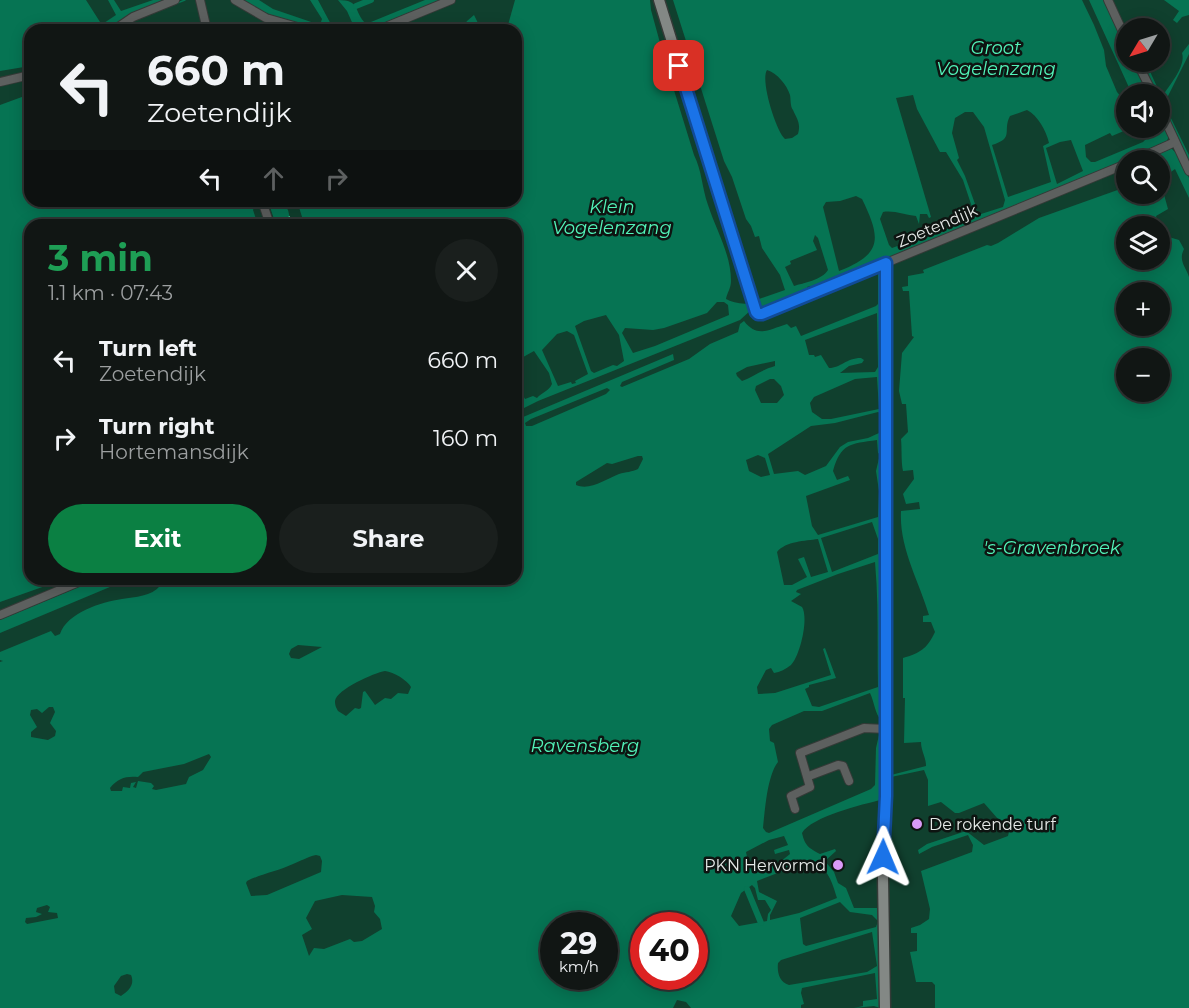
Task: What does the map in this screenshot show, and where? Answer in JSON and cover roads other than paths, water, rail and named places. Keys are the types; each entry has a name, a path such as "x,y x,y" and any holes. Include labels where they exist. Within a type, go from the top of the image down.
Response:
{"street":[{"path":"123,24 133,17 175,0"},
{"path":"200,0 206,24"},
{"path":"235,0 266,18 287,24"},
{"path":"393,24 451,0"},
{"name":"Zoetendijk","path":"659,0 754,308 886,263 1116,168"},
{"path":"1108,0 1116,18"},
{"path":"0,82 24,76"},
{"path":"1167,138 1169,144 1189,171"},
{"path":"1156,150 1169,144"},
{"path":"885,1008 883,877 886,729 886,263"},
{"path":"0,615 72,585"},
{"path":"795,809 791,795 810,787 800,753 864,728 886,729"},
{"path":"808,776 838,765 843,766 849,781"}],"water":[{"path":"0,0 86,0 100,22 104,23 116,15 108,0 114,0 121,11 153,0 168,0 155,4 116,24 24,24 24,67 0,71"},
{"path":"242,0 259,0 273,9 317,24 295,24 264,12"},
{"path":"310,0 318,0 331,24 320,24 322,19"},
{"path":"338,0 354,4 366,24 353,24 347,11"},
{"path":"425,0 446,0 396,18 386,24 366,24"},
{"path":"515,0 650,0 665,61 699,167 706,199 729,261 731,281 726,299 744,304 749,303 735,234 738,233 759,299 785,290 780,275 762,248 759,236 755,237 746,219 732,177 724,161 673,0 1082,0 1104,50 1106,66 1116,90 1116,134 1112,136 1110,133 1085,145 1086,157 1091,162 1116,153 1116,165 946,236 812,289 810,286 807,287 808,291 774,305 751,310 740,320 522,409 522,394 525,399 533,396 537,398 552,384 549,373 534,351 522,358 522,219 303,219 299,207 522,207 522,24 508,24","holes":["767,70 778,77 789,91 791,107 799,127 798,134 792,138 785,139 777,126 766,84","913,95 917,109 940,152 946,152 963,180 975,216 938,233 936,230 925,235 922,229 920,230 922,237 892,248 880,219 883,212 916,216 919,224 920,214 927,214 929,218 931,217 896,98","1027,110 1044,128 1049,143 1043,146 1051,182 1008,197 992,145 1006,137 1010,116","965,112 973,112 984,127 1005,200 1003,207 979,215 957,160 959,158 952,133 955,118","1071,140 1083,171 1057,184 1046,148","856,196 862,199 873,224 874,243 871,251 864,258 839,271 823,207 826,202","815,235 828,270 817,279 794,286 785,267 791,264 790,261 817,250 813,241","717,302 724,302 728,305 729,315 655,346 633,353 622,333 625,328 653,330 664,328 707,313","606,315 619,335 624,361 617,366 613,365 594,373 591,371 575,326","567,331 574,335 588,374 575,381 576,383 571,382 558,386 542,350 557,334"]},
{"path":"1089,0 1106,0 1116,22 1116,59"},
{"path":"1164,0 1189,0 1189,15 1182,17 1177,23 1173,20 1179,11"},
{"path":"474,15 478,24 465,24"},
{"path":"1189,44 1189,54 1170,92 1170,86 1182,63 1182,53"},
{"path":"1122,72 1139,72 1145,84 1127,84"},
{"path":"1145,72 1150,72 1156,84 1151,84"},
{"path":"24,96 24,207 254,207 256,219 24,219 24,585 48,585 0,602 0,105"},
{"path":"1170,116 1189,155 1189,164 1170,124"},
{"path":"1147,138 1168,138 1166,143 1178,155 1189,178 1189,198 1175,169 1170,173 1170,150 1124,150"},
{"name":"'s-Gravenbroek","path":"1116,191 1116,204 1167,204 1168,209 1156,216 1116,216 1116,270 1170,270 1170,237 1179,240 1184,249 1182,260 1189,277 1189,1008 935,1008 935,985 932,982 916,982 910,952 917,951 917,933 911,933 911,928 929,919 930,909 921,871 972,852 973,845 968,835 932,847 919,854 918,850 927,844 966,831 984,845 1008,836 1010,827 998,819 984,803 959,813 955,813 941,802 928,806 928,780 924,770 891,777 891,775 926,766 921,742 904,743 903,658 922,650 935,632 931,622 923,622 923,616 929,615 906,551 901,525 901,511 920,509 919,502 906,504 903,494 914,479 913,470 903,471 902,467 901,439 908,432 906,404 902,404 899,391 902,353 914,337 912,336 909,291 903,291 902,287 908,286 908,276 924,273 923,270 987,245 998,243 1039,218"},
{"path":"270,207 286,207 290,219 274,219"},
{"name":"Ravensberg","path":"878,274 881,275 881,720 870,693 822,711 804,711 772,725 769,729 770,741 774,743 778,762 769,784 763,828 769,833 871,789 875,785 876,748 879,735 883,736 881,800 826,817 807,827 802,833 808,846 820,854 835,849 836,851 825,861 834,872 838,883 846,888 854,908 879,908 880,1008 874,1006 854,1008 863,1006 863,1001 877,999 875,973 802,988 804,1004 801,1008 691,1008 686,1002 677,1000 673,1008 0,1008 0,662 3,661 0,660 0,652 51,631 55,636 60,634 77,614 104,603 148,594 160,585 522,585 522,417 673,354 674,360 622,382 620,386 689,359 710,344 738,332 740,324 744,321 758,331 787,324 791,328 796,326 801,336 876,306 878,304","holes":["877,313 878,367 875,372 840,373 849,366 862,363 864,360 861,358 829,368 821,355 815,357 809,355 805,340","775,361 775,366 742,381 736,373 747,367","877,377 879,409 822,419 812,412 810,403 814,397 855,379","774,379 781,386 784,395 777,403 761,403 755,390 756,386","607,388 610,390 606,394 532,426 526,426 525,423","880,413 879,433 848,442 840,447 826,466 805,475 798,471 774,474 768,454 811,426 835,423","877,440 880,454 876,471 879,491 878,517 818,535 812,526 806,496 850,480 848,476 837,480 833,471 843,450 860,443","758,455 765,458 770,475 761,477 749,471 746,460","638,456 642,456 643,459 636,470 587,487 576,485 576,482 607,463 612,464","872,522 878,539 878,554 832,572 821,538","818,539 828,572 811,577 804,557 798,559 807,577 792,585 784,585 777,552 796,542","875,562 878,687 819,707 812,706 805,689 809,685 836,678 825,648 823,649 831,675 775,693 758,694 757,687 766,670 771,668 774,673 785,669 791,665 798,654 804,628 804,612 802,607 791,601 801,594 796,592","298,645 322,647 299,659 291,658 289,654 291,649","385,671 407,682 411,687 408,694 398,693 391,699 385,698 375,705 365,691 361,708 355,708 346,716 338,711 335,705 337,696 357,682","49,707 53,707 55,712 50,723 56,731 55,736 48,740 31,737 31,732 37,727 30,715 31,710 37,709 42,713","209,754 211,757 203,770 189,777 186,784 156,790 152,789 154,786 151,783 138,781 136,788 133,787 136,782 131,783 130,788 123,787 122,791 111,791 110,788 113,785 126,777 138,777 143,772 184,764","784,836 788,845 774,850 775,854 789,850 790,854 780,862 752,871 746,852 769,840","320,856 321,872 267,895 251,896 247,881 304,859","812,863 826,872 837,898 799,913 770,920 777,901 759,892 757,881 801,864","752,885 758,900 765,900 771,910 767,921 739,926 731,916 741,893","342,895 372,897 374,912 380,919 382,929 362,941 354,942 350,939 324,949 314,948 309,956 302,935 312,929 306,918 315,901","840,902 850,912 872,915 878,921 876,927 806,946 803,944 800,918","47,905 50,907 48,912 57,913 58,918 27,924 26,918 42,914 36,912 37,908","872,932 877,966 867,972 789,985 779,976 778,963 781,960","131,975 132,982 129,989 121,996 115,993 114,986 121,976"]},
{"path":"84,585 115,585 0,633 0,620"}],"waterway":[{"path":"172,5 185,0"},
{"path":"356,6 371,0"},
{"path":"153,13 168,7"},
{"path":"747,889 761,923"}],"place":[{"name":"De rokende turf","path":"917,824"},
{"name":"PKN Hervormd","path":"838,865"}],"water label":[{"name":"Groot Vogelenzang","path":"996,58"},
{"name":"Klein Vogelenzang","path":"612,217"}]}
